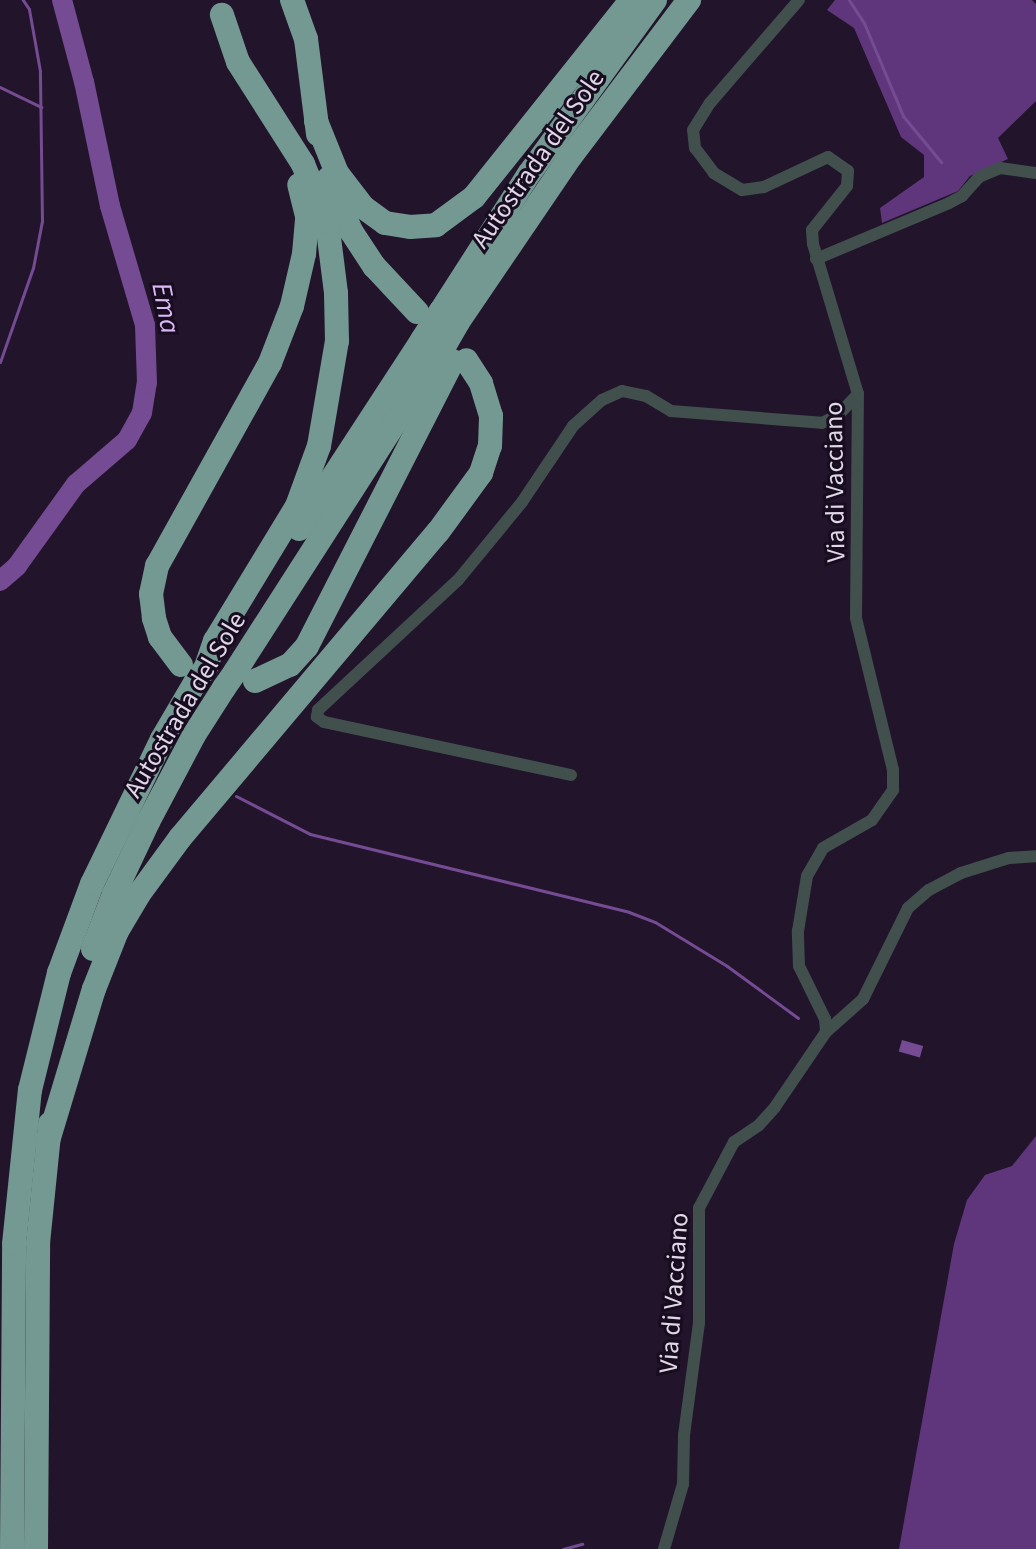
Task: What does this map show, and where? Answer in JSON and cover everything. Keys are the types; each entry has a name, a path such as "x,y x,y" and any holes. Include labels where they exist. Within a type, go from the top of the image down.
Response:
{"highway":[{"path":"48,1141 94,989 117,931 139,894 180,838 438,532 481,473 490,446 491,416 481,383 446,337 374,266 351,231 333,190 316,121 306,39 292,0"},
{"path":"316,121 337,173 363,207 385,223 410,227 436,225 474,197 631,0"},
{"name":"Autostrada del Sole","path":"36,1549 38,1243 48,1141 57,1079 76,1006 114,894 172,776 238,680 446,337 529,174 655,0"},
{"name":"Autostrada del Sole","path":"12,1549 14,1244 30,1090 59,973 92,884 194,671 446,337 571,156 689,0"},
{"path":"222,15 238,62 273,115 303,164 327,222 336,293 337,341 319,446 297,506 194,671 160,637 151,594 157,566 270,363 292,306 304,254 307,216 298,179 273,115"},
{"path":"238,680 290,665 318,629 367,525 446,337"}],"street":[{"name":"Via di Vacciano","path":"799,0 710,103 693,130 695,148 714,173 742,190 764,187 828,157 841,163 848,171 847,186 812,230 816,259 858,394 856,618 893,770 893,790 872,820 823,848 807,876 798,931 799,966 825,1019 826,1032"},
{"path":"816,259 949,203 962,196 979,177 1000,168 1036,173"},
{"path":"571,775 324,722 317,717 318,710 458,580 522,502 573,426 602,400 622,391 646,396 671,411 822,423 838,415 858,394"},
{"name":"Via di Vacciano","path":"664,1549 683,1484 684,1435 699,1323 699,1208 734,1142 759,1125 775,1107 826,1032 863,999 908,908 929,890 961,873 1009,858 1036,856"}],"shaded area":[{"path":"835,0 1032,0 1036,4 1036,101 998,138 1008,159 970,176 958,191 882,223 880,208 924,177 924,155 901,137 854,28 827,10"},
{"path":"902,1040 923,1046 920,1058 899,1052"},
{"path":"1036,1136 1036,1549 899,1549 954,1244 967,1200 985,1175 1012,1166"}],"waterway":[{"path":"0,362 33,268 42,221 40,71 29,9 23,0"},
{"name":"Ema","path":"0,581 17,566 76,484 127,440 142,413 147,383 145,325 110,206 84,82 62,0"},
{"path":"849,0 864,23 903,116 941,162"},
{"path":"0,87 41,107"},
{"path":"236,796 310,834 629,912 655,922 727,966 798,1018"},
{"path":"563,1549 582,1544"}]}
